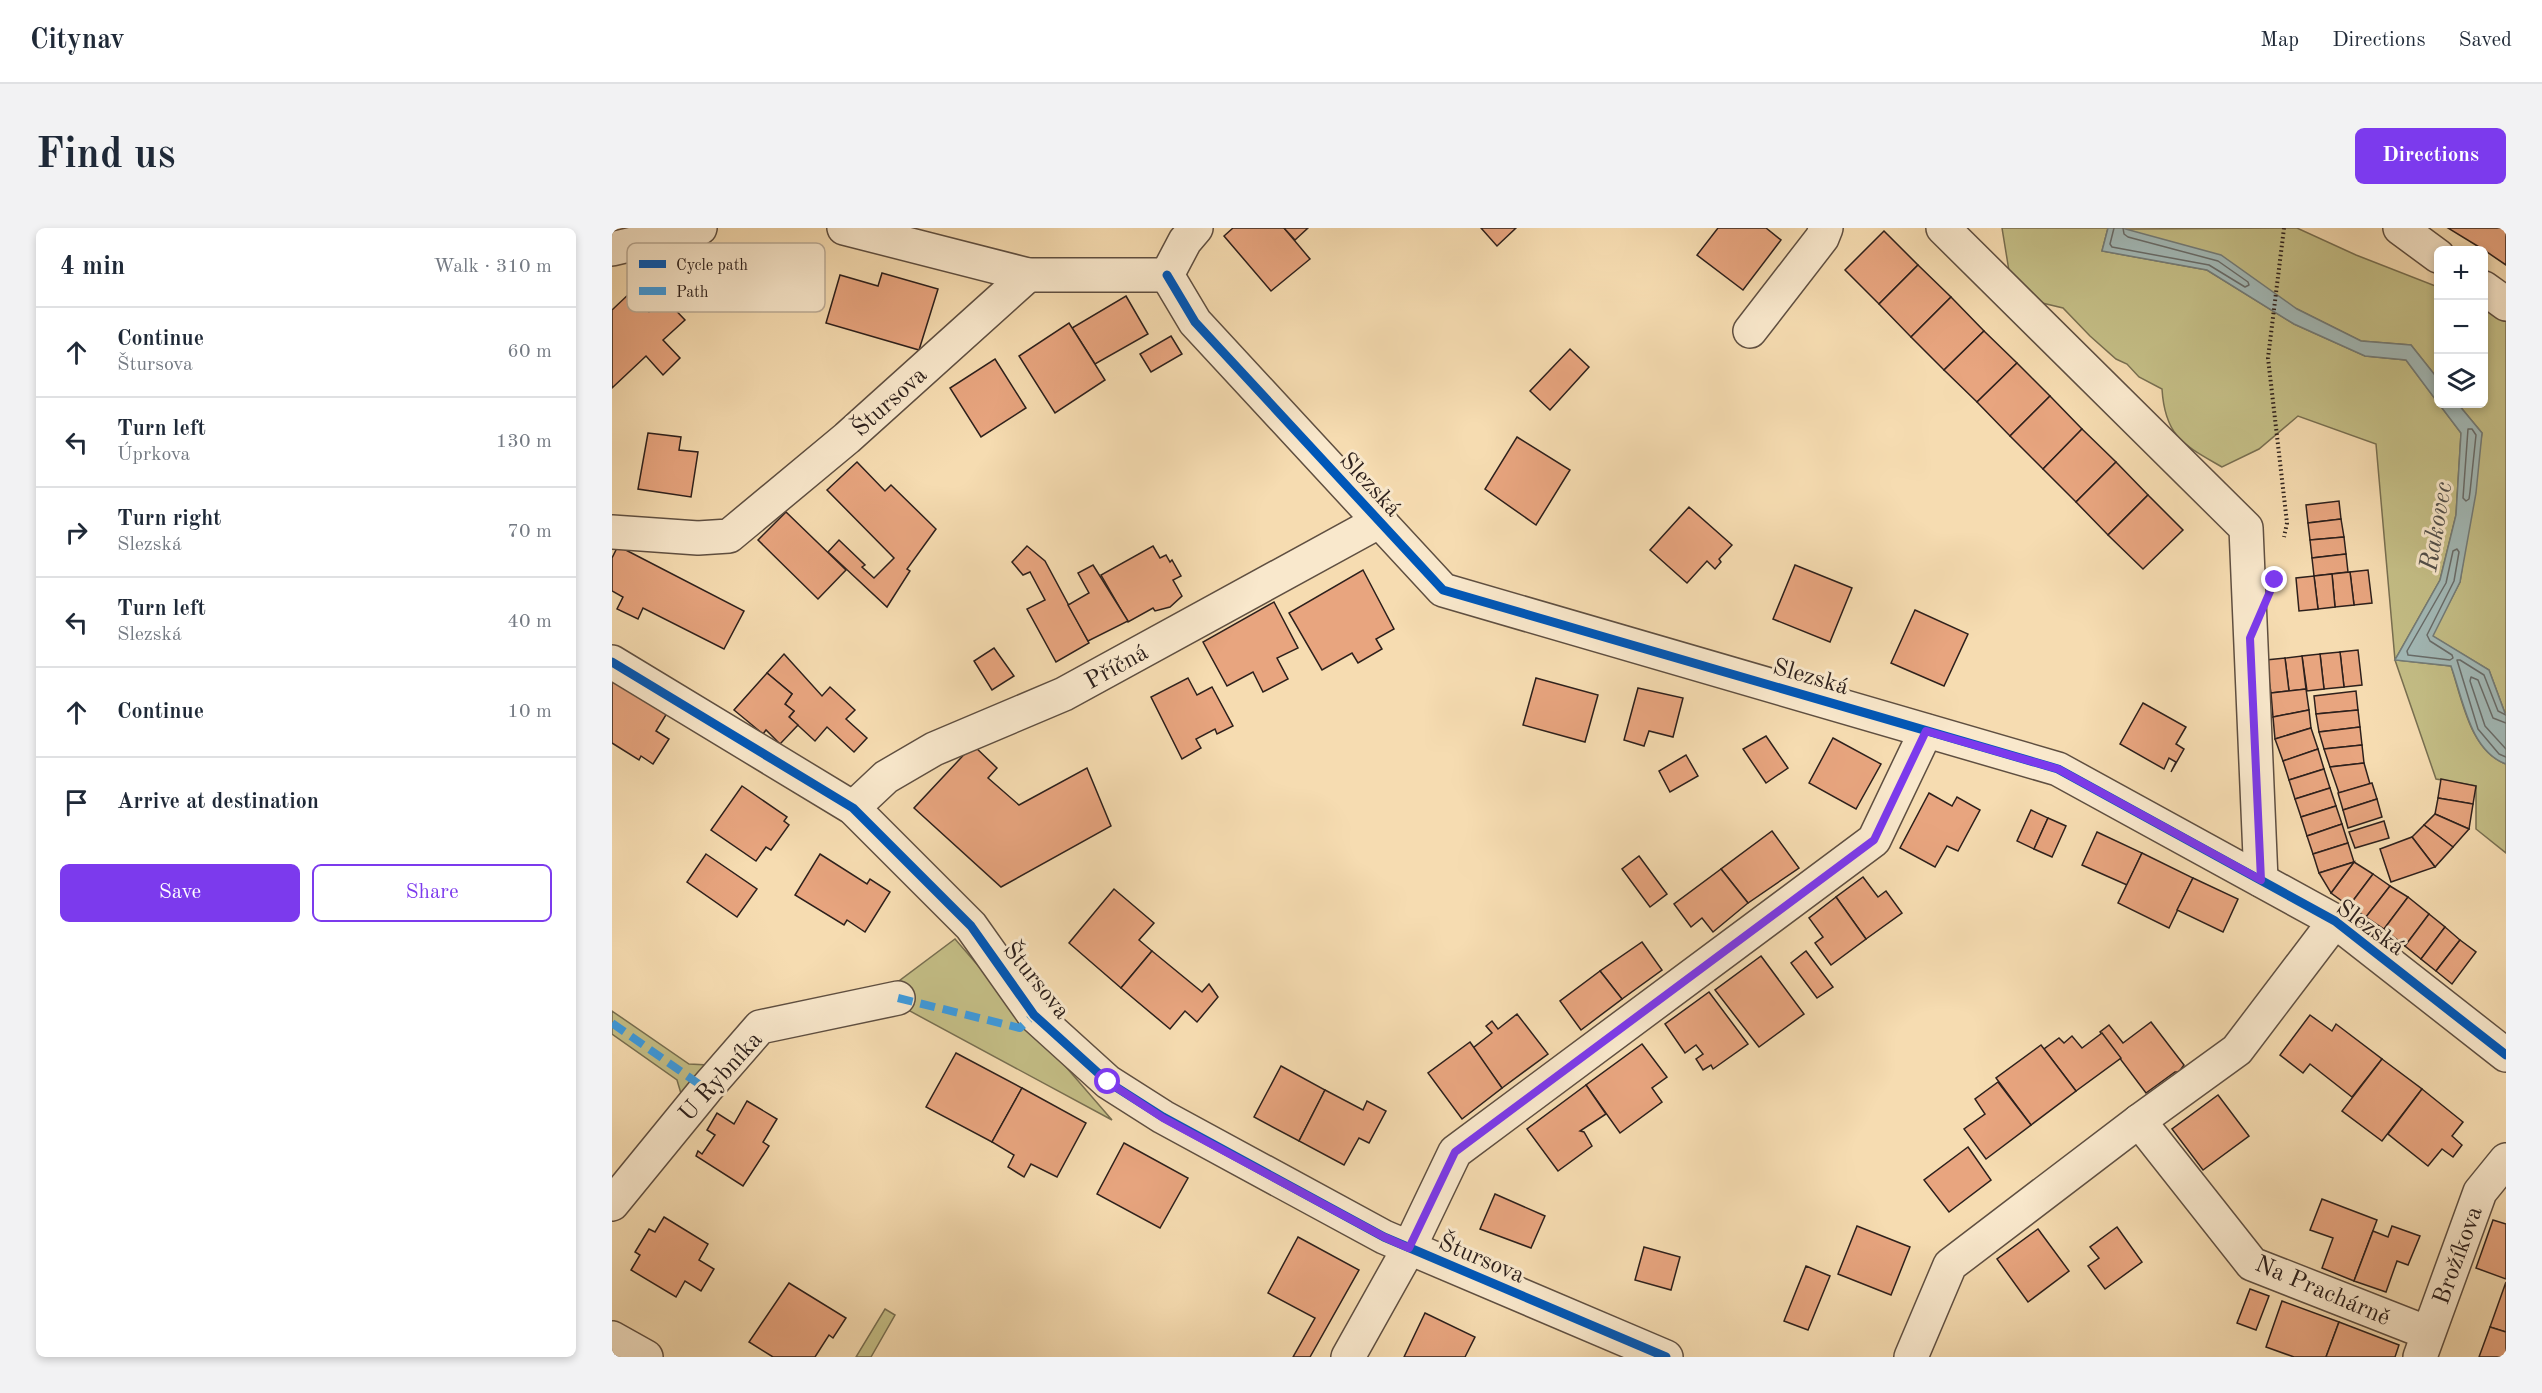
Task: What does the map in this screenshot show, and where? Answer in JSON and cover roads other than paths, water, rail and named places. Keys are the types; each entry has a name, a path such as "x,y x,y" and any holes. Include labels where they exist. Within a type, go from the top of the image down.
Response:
{"street":[{"path":"637,243 700,228"},
{"path":"844,228 1028,275 1167,275 1183,232"},
{"path":"1749,331 1822,238 1826,228"},
{"path":"1943,228 2246,528 2261,880"},
{"path":"2400,228 2434,252"},
{"path":"612,249 627,245"},
{"name":"Štursova","path":"612,532 698,538 729,536 847,438 1028,275"},
{"name":"Slezská","path":"1167,275 1195,322 1443,590 2058,769 2335,921 2506,1055"},
{"path":"2488,291 2506,304"},
{"name":"Příčná","path":"853,808 886,777 934,749 1064,694 1380,521"},
{"name":"Štursova","path":"612,662 853,808 971,926 1034,1015 1108,1082 1163,1118 1384,1237 1666,1357"},
{"path":"1348,1357 1409,1248 1455,1152 1874,840 1926,731"},
{"path":"1911,1357 1950,1265 2139,1121 2237,1050 2335,921"},
{"name":"U Rybníka","path":"612,1204 760,1027 898,998"},
{"name":"Na Prachárně","path":"2139,1121 2252,1264 2424,1345"},
{"name":"Brožíkova","path":"2424,1345 2480,1192 2506,1160"},
{"path":"612,1338 646,1357"}],"water":[{"path":"2108,228 2122,228 2221,255 2297,309 2361,341 2411,345 2434,374 2434,398 2406,360 2365,356 2294,324 2207,270 2102,251"},
{"path":"2442,408 2461,408 2482,433 2476,493 2460,582 2433,636 2489,670 2506,716 2506,764 2484,748 2476,736 2464,708 2451,666 2395,660 2440,580 2456,515 2461,433"}],"water label":[{"name":"Rakovec","path":"2435,526"}]}
